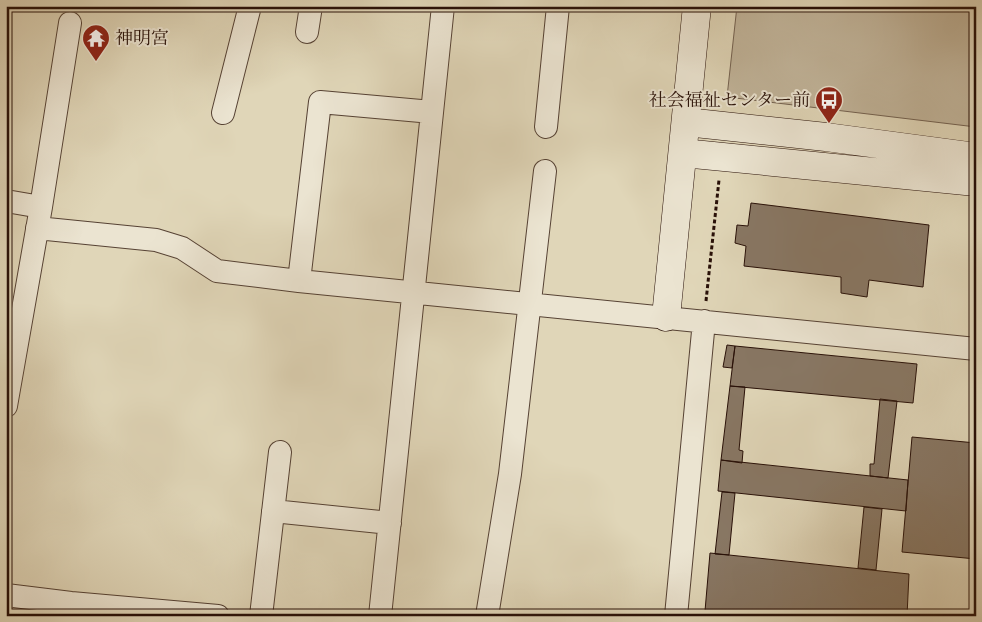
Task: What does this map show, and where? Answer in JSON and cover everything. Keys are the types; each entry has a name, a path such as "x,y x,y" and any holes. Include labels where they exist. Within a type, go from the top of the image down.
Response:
{"street":[{"path":"223,113 250,6"},
{"path":"307,32 311,6"},
{"path":"380,616 443,6"},
{"path":"546,127 558,6"},
{"path":"666,317 698,6"},
{"path":"6,406 70,23"},
{"path":"299,281 320,102 432,112"},
{"path":"686,122 826,137 976,157"},
{"path":"683,153 976,182"},
{"path":"487,616 510,474 545,171"},
{"path":"6,201 39,217 156,240 182,248 217,271 413,293 976,349"},
{"path":"676,616 704,321"},
{"path":"261,616 280,452"},
{"path":"273,511 390,523"},
{"path":"6,595 71,610 218,616"}],"path":[{"path":"704,321 720,175"}],"shaded area":[{"path":"737,6 976,6 976,127 727,97"}],"building":[{"path":"751,203 929,225 923,287 869,280 867,297 841,293 841,277 744,266 746,246 735,243 737,225 748,226"},
{"path":"727,345 735,346 732,368 723,367"},
{"path":"735,346 917,364 913,403 730,386"},
{"path":"730,386 745,387 739,450 743,451 742,463 721,460"},
{"path":"880,399 897,401 888,478 870,476 870,464 874,464"},
{"path":"912,437 976,443 976,559 902,552"},
{"path":"721,460 908,480 906,511 718,491"},
{"path":"722,492 735,493 729,555 715,554"},
{"path":"864,507 882,509 876,570 858,568"},
{"path":"710,553 909,574 907,616 756,616 705,611"}],"place":[{"name":"神明宮","path":"96,62"},
{"name":"社会福祉センター前","path":"829,124"}]}
